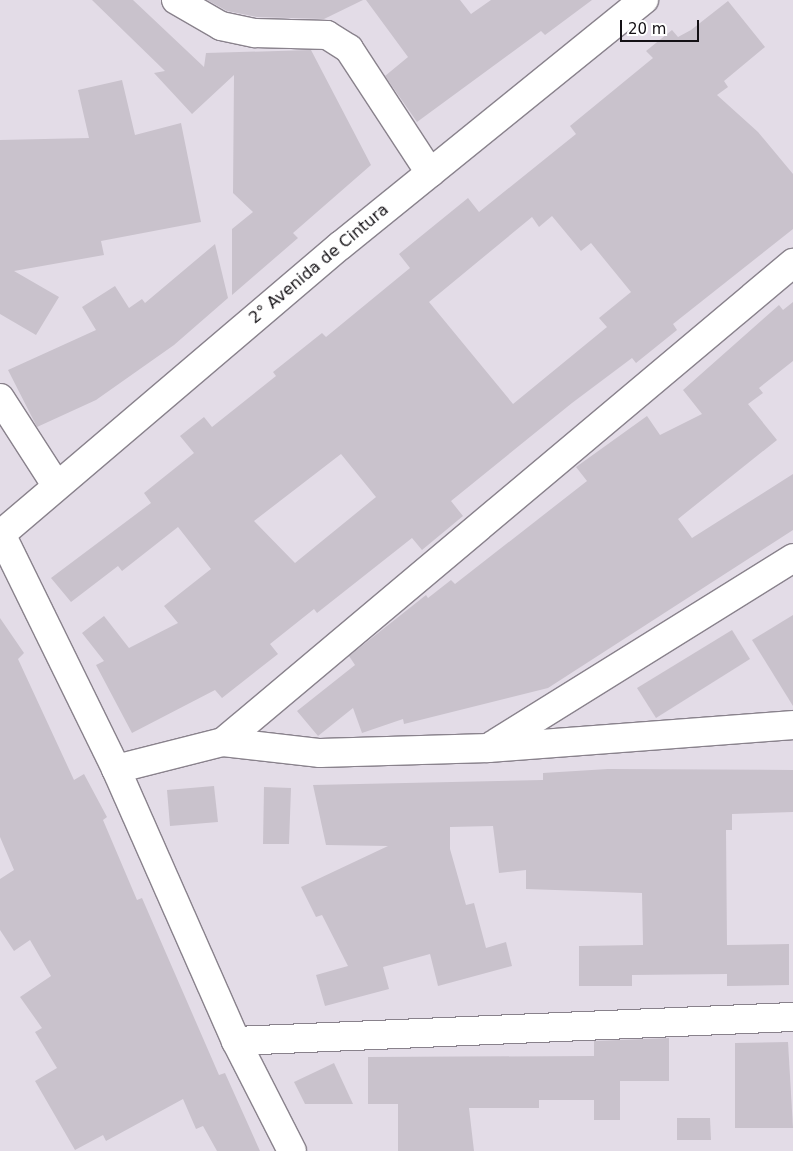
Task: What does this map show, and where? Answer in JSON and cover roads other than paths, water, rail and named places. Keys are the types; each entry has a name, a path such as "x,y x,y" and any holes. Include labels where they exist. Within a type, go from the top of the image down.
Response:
{"street":[{"path":"176,0 221,26 255,33 326,35 348,49 430,173"},
{"name":"2° Avenida de Cintura","path":"1,535 56,485 430,173 644,0"},
{"path":"223,742 793,263"},
{"path":"0,398 56,485"},
{"path":"1,535 116,769 236,1041 292,1151"},
{"path":"489,748 793,558"},
{"path":"116,769 223,742 320,754 489,748 793,725"},
{"path":"236,1041 793,1017"}]}
